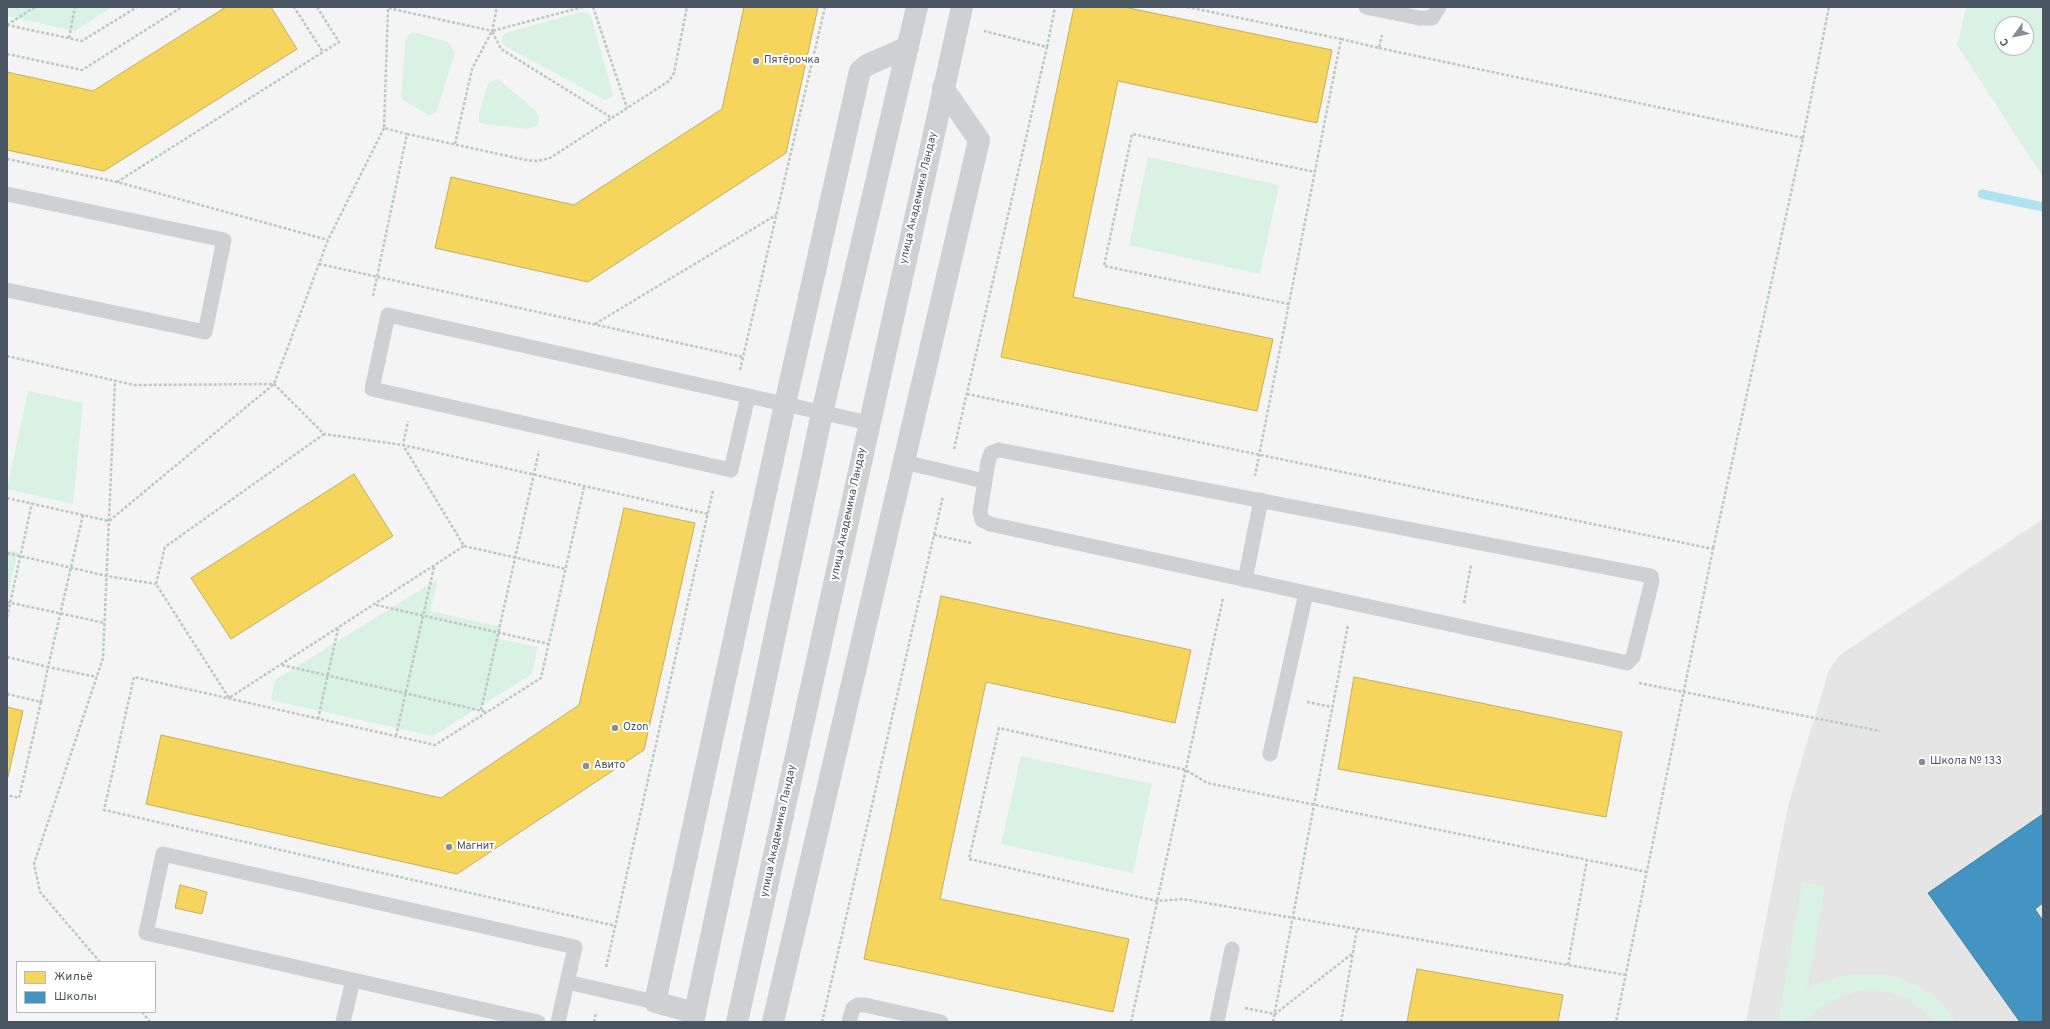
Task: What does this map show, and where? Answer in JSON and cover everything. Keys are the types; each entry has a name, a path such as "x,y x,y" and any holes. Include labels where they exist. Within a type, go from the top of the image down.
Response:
{"street":[{"path":"908,47 867,65 860,71 785,404 654,1002 694,1018 822,413 908,47 917,7"},
{"name":"улица Академика Ландау","path":"737,1022 868,423 962,7"},
{"path":"773,1022 979,140 943,88"}],"lane":[{"path":"1366,7 1419,18 1432,18 1439,7"},
{"path":"7,194 224,240 205,332 7,290"},
{"path":"742,394 731,470 372,389 388,315 742,394 868,423"},
{"path":"999,450 1256,499 1651,576 1652,581 1633,657 1628,663 990,524 982,520 980,512 988,462 991,453 999,450"},
{"path":"904,462 984,481"},
{"path":"1246,580 1256,499"},
{"path":"1270,754 1306,593"},
{"path":"538,1022 146,933 163,854 575,947 558,1022"},
{"path":"1217,1022 1232,949"},
{"path":"343,1022 352,980"},
{"path":"567,982 654,1002"},
{"path":"849,1022 853,1008 858,1005 865,1005 941,1022"}],"path":[{"path":"7,25 35,7"},
{"path":"69,38 75,7"},
{"path":"7,25 82,42 137,7"},
{"path":"7,54 82,70 182,7"},
{"path":"294,7 322,52"},
{"path":"117,182 339,42 317,7"},
{"path":"455,144 472,69 492,30 497,7"},
{"path":"109,521 274,384 328,240 384,128 388,8 492,30 583,7"},
{"path":"593,7 627,108"},
{"path":"384,128 537,161 550,158 662,86 674,73 687,7"},
{"path":"742,394 743,357 825,7"},
{"path":"1047,47 1055,7"},
{"path":"1187,7 1802,138"},
{"path":"1616,1022 1713,549 1829,7"},
{"path":"1379,48 1387,11"},
{"path":"492,30 501,49 612,118"},
{"path":"1256,499 1259,456 1341,39"},
{"path":"388,315 370,312 407,134"},
{"path":"1288,304 1104,266 1132,134 1315,172"},
{"path":"7,159 117,182 328,240"},
{"path":"595,324 776,215"},
{"path":"319,264 743,357"},
{"path":"7,356 134,385 274,384 324,434 403,445 708,514"},
{"path":"99,961 40,892 34,864 103,658 115,380"},
{"path":"967,394 1259,456 1713,549"},
{"path":"414,398 403,445 464,546 566,569"},
{"path":"481,710 544,428"},
{"path":"229,698 156,584 165,547 324,434"},
{"path":"594,1022 718,467"},
{"path":"584,486 541,678 435,745 134,677 104,810 616,926"},
{"path":"7,498 109,521"},
{"path":"7,617 9,602 32,504"},
{"path":"7,795 19,798 83,515"},
{"path":"1459,626 1476,541"},
{"path":"229,698 376,605 464,546"},
{"path":"7,553 107,576 156,584"},
{"path":"396,736 434,567"},
{"path":"1131,1022 1228,576"},
{"path":"9,602 105,623"},
{"path":"376,605 549,644"},
{"path":"1274,1022 1292,918 1348,622"},
{"path":"318,718 338,629"},
{"path":"7,657 97,677"},
{"path":"281,665 488,712"},
{"path":"7,694 41,702"},
{"path":"1626,975 1183,899 1157,901 969,859 998,728 1186,770 1207,783 1647,872"},
{"path":"1568,965 1587,860"},
{"path":"1340,1022 1357,929"},
{"path":"1221,1004 1275,1014 1353,953"},
{"path":"143,1013 150,1022"}],"shaded area":[{"name":"Школа № 133","path":"2043,519 2043,1022 1746,1022 1788,806 1829,670 1840,655"}],"green space":[{"path":"7,7 112,7 75,31 7,16"},
{"path":"1966,7 2043,7 2043,177 1957,45"},
{"path":"581,12 588,13 591,17 613,94 612,97 605,100 505,46 501,41 503,35 509,32"},
{"path":"413,32 448,42 455,52 437,111 430,116 403,100 401,96 406,37"},
{"path":"498,79 535,110 539,117 537,126 526,129 484,124 479,122 479,114 488,84 493,80"},
{"path":"1148,157 1279,185 1260,274 1129,245"},
{"path":"28,391 83,403 73,504 7,489"},
{"path":"7,550 18,552 7,599"},
{"path":"438,579 430,611 501,627 499,639 538,647 532,674 433,736 271,700 275,680"},
{"path":"1021,756 1152,784 1133,873 1001,844"},
{"path":"1802,882 1825,886 1807,991 1817,984 1846,975 1886,974 1920,986 1939,1000 1957,1022 1934,1022 1926,1013 1908,999 1888,992 1871,990 1854,992 1841,997 1821,1007 1804,1022 1778,1022"}],"building: Жильё":[{"path":"226,7 271,7 297,49 104,171 7,150 7,72 93,91"},
{"path":"744,7 818,7 786,153 588,282 435,248 451,177 574,205 722,109"},
{"path":"1074,7 1124,7 1332,50 1317,123 1118,81 1073,297 1273,339 1257,411 1001,357"},
{"path":"354,474 393,536 231,639 191,578"},
{"path":"624,508 695,523 644,750 457,874 146,804 161,735 441,798 579,705"},
{"path":"941,596 1191,650 1175,723 986,682 940,899 1129,939 1113,1012 864,959"},
{"path":"1354,677 1622,732 1606,817 1338,769"},
{"path":"7,707 23,711 7,781"},
{"path":"180,885 207,892 202,914 175,908"},
{"path":"1417,969 1563,995 1558,1022 1407,1022"}],"building: Школы":[{"path":"2043,814 2043,903 2035,909 2043,921 2043,1022 2020,1022 1928,893"}],"waterway":[{"path":"1982,194 2043,207"}],"place":[{"name":"Пятёрочка","path":"756,61"},
{"name":"Ozon","path":"615,728"},
{"name":"Школа № 133","path":"1922,762"},
{"name":"Авито","path":"586,766"},
{"name":"Магнит","path":"449,847"}]}
